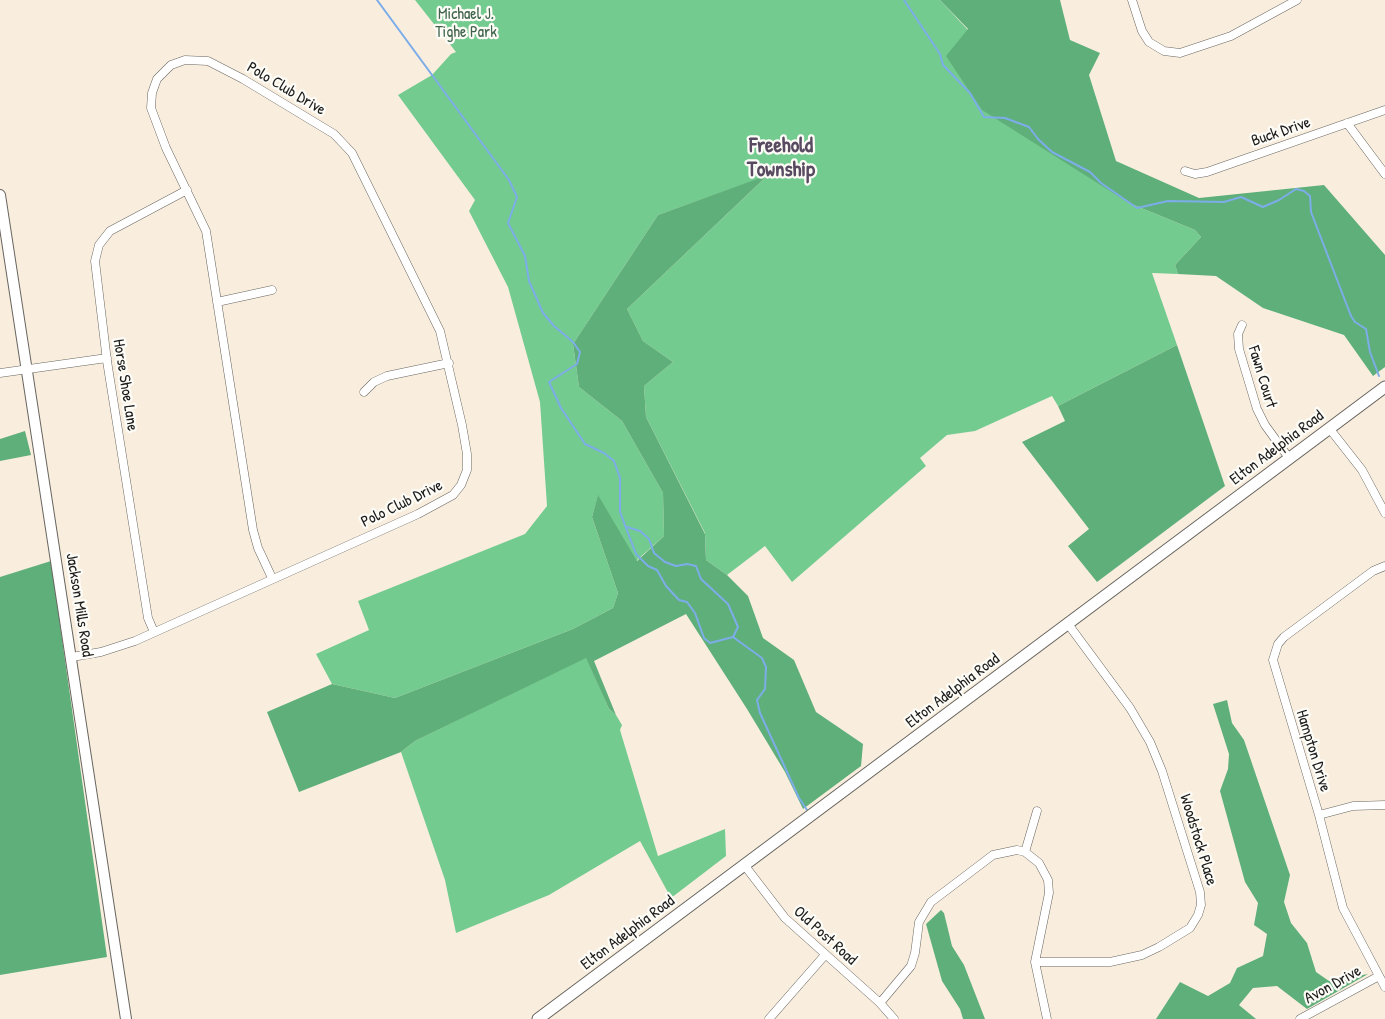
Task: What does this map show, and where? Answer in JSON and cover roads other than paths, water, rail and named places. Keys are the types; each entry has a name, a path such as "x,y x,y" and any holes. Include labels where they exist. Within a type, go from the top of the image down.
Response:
{"main road":[{"name":"Jackson Mills Road","path":"0,195 126,1019"},
{"name":"Elton Adelphia Road","path":"538,1019 1385,386"}],"street":[{"path":"1132,0 1142,31 1149,42 1164,51 1180,53 1231,36 1297,0"},
{"name":"Polo Club Drive","path":"72,657 113,649 154,632 445,501 456,492 464,480 468,460 449,363 440,331 352,153 323,127 243,79 215,64 200,59 185,60 166,70 155,83 151,102 154,121 206,231 253,530 258,548 272,578"},
{"name":"Buck Drive","path":"1185,171 1195,174 1207,172 1385,110"},
{"path":"1347,123 1385,174"},
{"name":"Horse Shoe Lane","path":"154,632 148,618 94,266 99,245 106,235 116,227 187,190"},
{"path":"217,302 272,290"},
{"name":"Fawn Court","path":"1242,325 1238,334 1238,350 1257,409 1265,425 1289,458"},
{"path":"0,373 107,358"},
{"path":"364,392 374,382 387,376 449,363"},
{"path":"1329,428 1362,470 1385,513"},
{"name":"Hampton Drive","path":"1385,566 1373,571 1284,637 1274,652 1273,665 1318,815 1343,908 1385,987"},
{"name":"Woodstock Place","path":"1035,962 1110,962 1142,955 1160,947 1190,928 1198,915 1201,905 1200,892 1162,771 1150,742 1130,708 1068,624"},
{"path":"1318,815 1353,806 1385,805"},
{"path":"1025,852 1037,811"},
{"path":"880,1003 911,966 915,953 918,922 931,902 993,855 1006,851 1025,852 1042,867 1049,888 1035,962 1047,1019"},
{"name":"Old Post Road","path":"745,866 785,918 825,956 880,1003 894,1019"},
{"path":"770,1019 825,956"},
{"name":"Avon Drive","path":"1300,1019 1379,976"}],"waterway":[{"path":"377,0 509,180 517,197 508,223 525,256 529,281 543,313 554,326 573,342 580,352 577,364 549,382 561,408 585,444 604,453 614,461 620,478 620,512 636,554 648,566 657,570 666,586 679,600 687,602 695,613 704,638 710,643 733,637 738,627 728,604 701,579 696,566 687,564 676,566 665,562 654,553 649,539 640,531 627,527"},
{"path":"904,0 940,54 943,65 970,93 984,117 1005,118 1029,127 1038,139 1052,152 1090,172 1101,183 1137,208 1168,201 1224,202 1241,197 1263,207 1279,200 1296,189 1304,191 1310,196 1311,212 1351,316 1355,322 1366,329 1370,352 1379,376"},
{"path":"733,637 762,658 766,667 765,689 757,700 760,713 799,798 807,810"}],"district":[{"name":"Freehold Township","path":"781,158"}],"park label":[{"name":"Michael J. Tighe Park","path":"466,24"}]}
